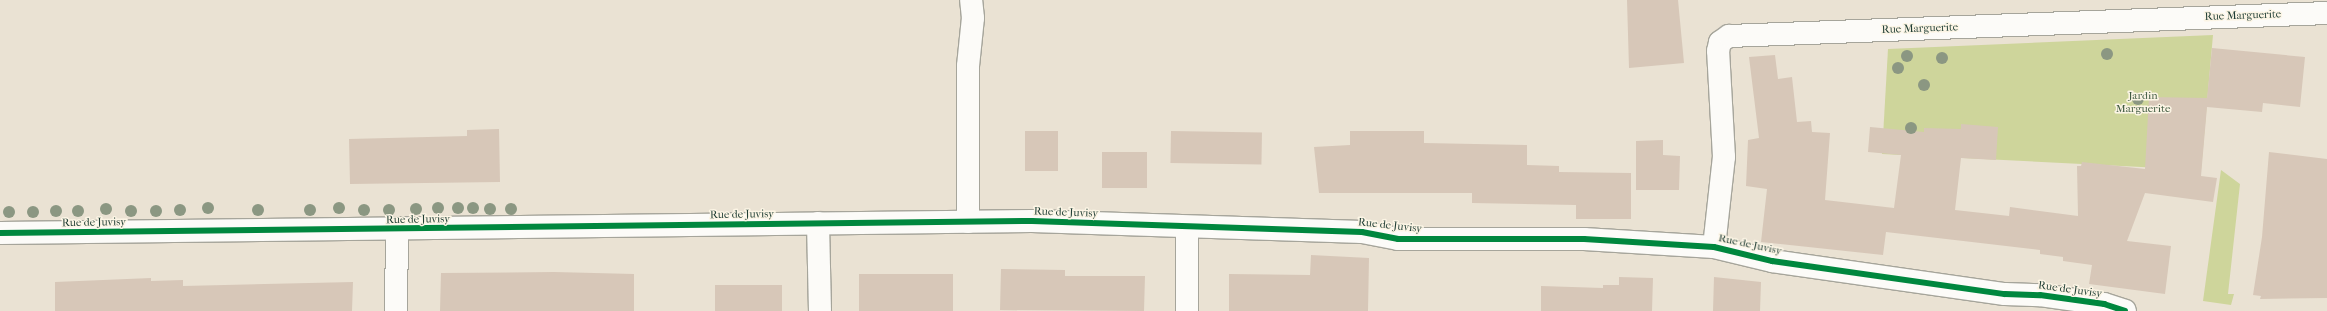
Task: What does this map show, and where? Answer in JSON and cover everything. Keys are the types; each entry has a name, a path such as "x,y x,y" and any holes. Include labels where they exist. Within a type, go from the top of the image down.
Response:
{"street":[{"path":"968,222 968,66 973,18 971,0"},
{"name":"Rue Marguerite","path":"1714,247 1724,157 1718,51 1720,42 1729,36 2327,13"},
{"name":"Rue de Juvisy","path":"0,233 397,230 818,223 1032,222 1187,228 1362,232 1398,239 1584,239 1714,247 1772,261 2005,294 2040,295 2125,311"},
{"path":"818,223 820,311"},
{"path":"1187,228 1187,311"},
{"path":"396,311 397,230"}],"green space":[{"name":"Jardin Marguerite","path":"2213,35 2201,170 1882,154 1888,49"},
{"path":"2221,170 2240,184 2228,294 2234,294 2231,305 2203,301"}],"building":[{"path":"1627,0 1678,0 1684,63 1629,68"},
{"path":"2212,48 2305,57 2300,107 2263,103 2262,112 2207,107 2201,176 2217,178 2213,202 2145,193 2127,241 2171,246 2165,294 2089,284 2092,265 2063,261 2063,257 2040,254 2040,250 1886,232 1883,255 1761,242 1767,189 1746,186 1748,140 1759,138 1749,57 1775,55 1778,79 1792,77 1797,122 1811,121 1812,132 1830,133 1825,200 1894,208 1901,155 1868,152 1870,127 1924,132 1924,128 1961,129 1961,124 1998,127 1996,160 1961,158 1955,210 2009,216 2010,207 2078,216 2077,166 2081,166 2082,162 2145,169 2149,97 2207,98"},
{"path":"499,129 500,182 350,184 349,139 467,136 467,130"},
{"path":"1025,131 1058,131 1058,171 1025,171"},
{"path":"1171,131 1262,133 1261,165 1170,163"},
{"path":"1350,131 1424,131 1424,143 1527,145 1527,165 1559,166 1559,172 1631,173 1631,219 1576,219 1576,205 1472,203 1472,193 1319,193 1314,147 1350,145"},
{"path":"1663,140 1663,155 1680,156 1679,190 1636,190 1636,141"},
{"path":"1102,152 1147,152 1147,188 1102,188"},
{"path":"2269,152 2327,159 2327,298 2260,299 2261,296 2253,295 2262,237"},
{"path":"1311,255 1369,258 1368,311 1229,311 1229,274 1310,275"},
{"path":"1001,269 1065,270 1065,276 1145,276 1144,311 1000,310"},
{"path":"554,272 634,274 634,311 440,311 441,273"},
{"path":"859,274 953,274 953,311 859,311"},
{"path":"1619,277 1653,278 1652,311 1541,311 1541,286 1603,288 1603,285 1619,285"},
{"path":"1714,277 1761,282 1760,311 1713,311"},
{"path":"151,278 151,281 183,280 183,286 353,282 352,311 55,311 55,282"},
{"path":"715,285 782,285 782,311 715,311"}],"cycle path":[{"path":"0,233 1032,221 1362,232 1398,239 1584,239 1714,247 1772,261 2005,294 2040,295 2104,304 2125,311"}]}
